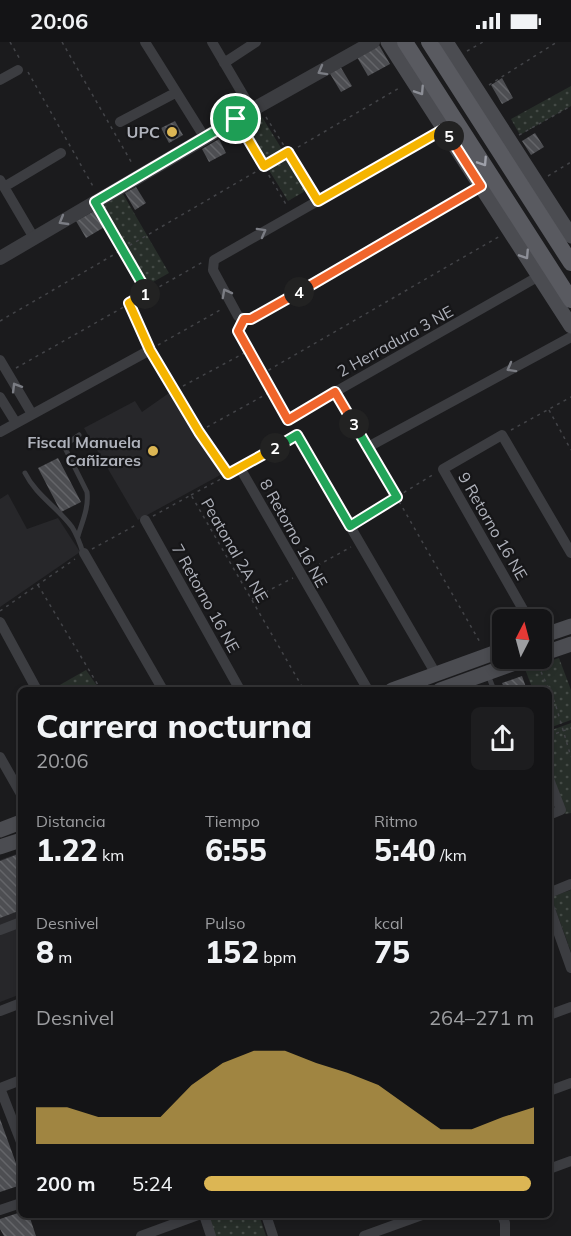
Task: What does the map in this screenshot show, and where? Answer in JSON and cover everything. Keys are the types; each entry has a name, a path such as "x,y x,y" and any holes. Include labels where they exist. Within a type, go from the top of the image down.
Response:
{"main road":[{"path":"388,42 481,186 571,300"},
{"path":"405,42 515,227 538,276 571,326"},
{"path":"429,42 571,263"},
{"path":"446,42 571,236"},
{"path":"552,633 571,626"},
{"path":"552,651 571,644"},
{"path":"400,687 492,654"},
{"path":"448,687 499,669"},
{"path":"0,830 18,823"},
{"path":"0,848 18,841"}],"street":[{"path":"144,42 204,138"},
{"path":"212,42 255,108"},
{"path":"224,63 256,42"},
{"path":"0,258 255,108 374,42"},
{"path":"0,80 22,67"},
{"path":"120,122 175,93"},
{"path":"444,129 216,258 213,270 238,316 251,319 481,186"},
{"path":"34,238 2,183 61,153"},
{"name":"2 Herradura 3 NE","path":"368,447 335,392 538,276"},
{"path":"368,447 571,336"},
{"path":"0,432 150,350 199,432"},
{"path":"0,360 32,414"},
{"path":"0,397 16,423"},
{"path":"297,435 436,674"},
{"name":"8 Retorno 16 NE","path":"297,435 240,468 366,687"},
{"path":"502,435 571,553"},
{"name":"9 Retorno 16 NE","path":"502,435 443,469 523,609"},
{"name":"7 Retorno 16 NE","path":"145,520 238,687"},
{"path":"84,553 161,687"},
{"path":"0,622 35,687"},
{"path":"0,757 18,789"},
{"path":"552,786 561,810 552,814"},
{"path":"552,892 571,884"},
{"path":"552,914 571,968"},
{"path":"0,930 18,923"},
{"path":"0,1011 18,1004"},
{"path":"552,1014 571,1007"},
{"path":"18,1081 0,1088 18,1134"},
{"path":"552,1089 571,1083"},
{"path":"552,1168 571,1161"},
{"path":"0,1210 18,1204"},
{"path":"141,1236 190,1218"},
{"path":"205,1218 212,1236"},
{"path":"267,1218 273,1236"},
{"path":"364,1236 414,1218"},
{"path":"503,1218 505,1236"}],"lane":[{"path":"78,536 88,506 88,499 87,492 65,445 79,435"},
{"path":"25,473 32,486 70,525 78,536 84,553"},
{"path":"488,673 493,687"}],"path":[{"path":"10,42 147,292"},
{"path":"62,42 139,176"},
{"path":"456,57 483,42"},
{"path":"478,92 557,42"},
{"path":"0,321 412,80"},
{"path":"510,141 571,106"},
{"path":"255,108 288,152 318,201"},
{"path":"236,119 292,215"},
{"path":"537,183 571,162"},
{"path":"262,374 515,227"},
{"path":"8,373 147,292 205,261 213,263"},
{"path":"129,303 150,350 231,304"},
{"path":"244,319 238,331 297,435"},
{"path":"175,391 249,351"},
{"path":"228,474 199,432 272,391"},
{"path":"288,420 335,392"},
{"path":"502,435 571,397"},
{"path":"548,409 571,450"},
{"path":"368,447 492,648"},
{"path":"191,495 240,468"},
{"path":"350,526 443,469"},
{"name":"Peatonal 2A NE","path":"0,611 84,553 191,495 302,687"},
{"path":"38,585 99,687"},
{"path":"541,669 548,687"},
{"path":"552,697 571,757"},
{"path":"552,735 571,728"}],"shaded area":[{"path":"571,86 571,106 520,135 511,119"},
{"path":"259,112 307,190 288,201 240,123"},
{"path":"123,194 169,273 146,286 99,207"},
{"name":"Fiscal Manuela Cañizares","path":"169,393 224,473 138,520 84,428 135,401 142,412"},
{"path":"8,494 27,529 58,518 80,552 0,607 0,499"},
{"path":"559,658 571,690 571,720 552,727 552,687 532,687 525,669 552,669 552,660"},
{"path":"86,670 98,687 56,687"},
{"path":"571,723 571,813 565,814 552,778 552,730"},
{"path":"18,853 18,995 0,1002 0,860"},
{"path":"571,890 571,952 552,900 552,897"},
{"path":"209,1218 260,1218 266,1236 215,1236"}],"building":[{"path":"379,45 390,64 368,76 357,57"},
{"path":"340,66 352,86 341,92 329,72"},
{"path":"502,78 513,98 502,104 491,85"},
{"name":"UPC","path":"175,121 183,135 169,143 161,128"},
{"path":"535,133 544,147 531,155 522,141"},
{"path":"219,139 226,153 209,162 202,149"},
{"path":"136,187 146,203 135,210 125,193"},
{"path":"96,210 106,226 86,238 76,221"},
{"path":"58,458 81,502 61,512 38,468"},
{"path":"522,676 526,687 504,687 502,683"},
{"path":"18,854 18,911 0,918 0,861"},
{"path":"0,1119 18,1169 18,1186 0,1192"},
{"path":"18,1213 18,1218 30,1218 36,1236 4,1236 0,1229 0,1219"}],"place":[{"name":"UPC","path":"172,132"},
{"name":"Fiscal Manuela Cañizares","path":"153,451"}],"route":[{"path":"236,119 264,166 288,152 318,201 444,129 481,186 251,319 244,319 238,331 288,420 335,392 397,497 350,526 297,435 228,474 199,432 150,350 129,303 147,292 95,202 236,119"}]}
